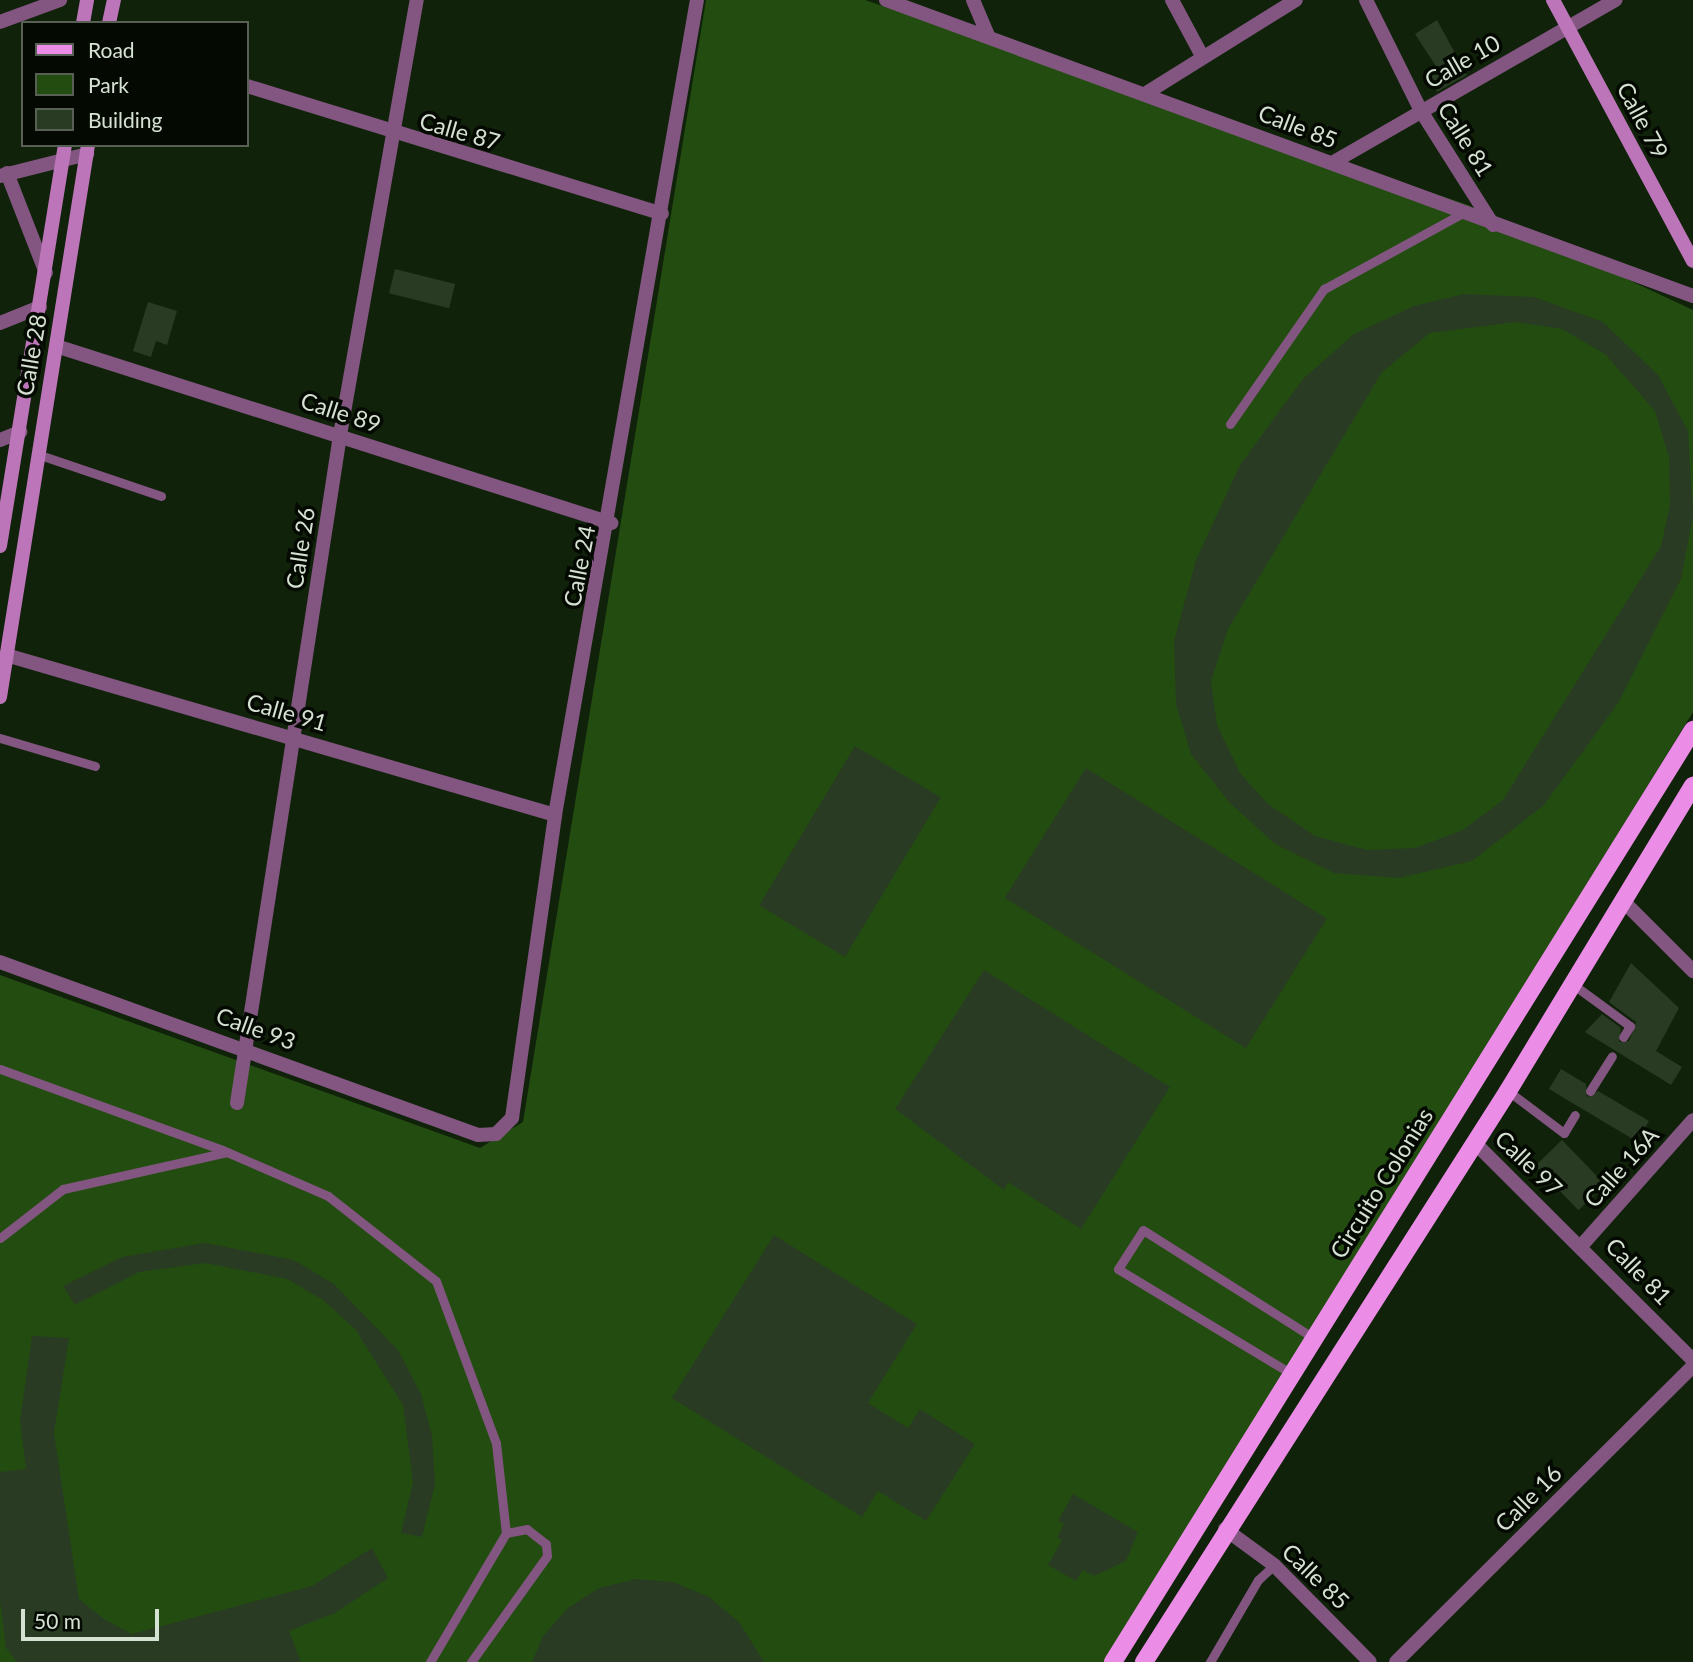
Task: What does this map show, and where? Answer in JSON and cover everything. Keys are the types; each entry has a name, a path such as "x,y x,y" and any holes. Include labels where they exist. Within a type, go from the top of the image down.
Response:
{"main road":[{"name":"Circuito Colonias","path":"1113,1662 1693,730"},
{"path":"1144,1662 1279,1444 1508,1091 1571,983 1624,902 1693,786"},
{"path":"1257,1430 1279,1444"}],"street":[{"path":"0,22 60,0"},
{"path":"83,21 87,0"},
{"path":"109,21 114,0"},
{"name":"Calle 26","path":"237,1104 340,435 397,136 417,0"},
{"name":"Calle 24","path":"496,1134 512,1118 555,815 611,523 697,0"},
{"name":"Calle 85","path":"886,0 1148,92 1493,225 1693,296"},
{"path":"973,0 988,36"},
{"path":"1172,0 1201,54"},
{"path":"1148,92 1201,54 1296,0"},
{"name":"Calle 81","path":"1366,0 1421,111 1493,225"},
{"name":"Calle 79","path":"1553,0 1693,261"},
{"name":"Calle 10","path":"1332,163 1616,0"},
{"name":"Calle 87","path":"248,86 397,136 662,214"},
{"path":"46,272 3,175 64,151 88,150"},
{"name":"Calle 28","path":"0,697 88,150"},
{"name":"Calle 28","path":"0,546 64,151"},
{"path":"0,323 40,307"},
{"name":"Calle 89","path":"56,346 611,523"},
{"path":"0,440 20,432"},
{"name":"Calle 91","path":"6,655 295,737 555,815"},
{"path":"1624,902 1693,971"},
{"name":"Calle 93","path":"0,962 244,1047 478,1135 496,1134"},
{"name":"Calle 16A","path":"1582,1245 1693,1120"},
{"name":"Calle 97","path":"1475,1143 1582,1245"},
{"name":"Calle 81","path":"1582,1245 1693,1360"},
{"name":"Calle 16","path":"1396,1662 1693,1366"},
{"name":"Calle 85","path":"1225,1529 1274,1565 1370,1662"}],"lane":[{"path":"1230,424 1324,289 1463,213"},
{"path":"37,454 161,496"},
{"path":"0,738 95,766"},
{"path":"1571,983 1630,1026 1623,1037"},
{"path":"1590,1091 1612,1056"},
{"path":"0,1069 227,1152 328,1196 436,1281 496,1443 506,1533 430,1662"},
{"path":"1508,1091 1564,1133 1575,1115"},
{"path":"0,1238 63,1189 227,1152"},
{"path":"1292,1374 1118,1269 1143,1230 1314,1338"},
{"path":"471,1662 547,1556 546,1544 527,1529 506,1533"},
{"path":"1210,1662 1258,1580 1274,1565"}],"green space":[{"path":"706,0 865,0 1468,205 1693,310 1693,712 1107,1662 0,1662 0,975 480,1148 523,1122"}],"building":[{"path":"1437,20 1467,75 1437,92 1429,77 1439,71 1415,34"},
{"path":"395,269 455,284 449,308 389,293"},
{"path":"1464,294 1534,297 1603,322 1658,375 1688,431 1693,516 1681,579 1618,703 1544,805 1472,861 1399,878 1334,873 1275,844 1229,802 1191,754 1176,704 1174,641 1196,560 1240,465 1303,379 1354,334 1414,306","holes":["1516,322 1562,329 1605,354 1655,411 1669,457 1670,505 1661,546 1503,800 1463,830 1415,848 1367,850 1315,836 1268,804 1240,773 1217,725 1211,681 1228,629 1382,372 1430,333"]},
{"path":"148,302 177,311 167,345 156,341 151,357 133,351"},
{"path":"855,746 941,798 845,957 759,905"},
{"path":"1086,768 1327,918 1246,1048 1005,898"},
{"path":"1631,963 1679,1008 1656,1051 1682,1067 1671,1085 1585,1032 1602,1014 1621,1028 1619,1042 1629,1041 1636,1022 1609,1002"},
{"path":"984,970 1170,1087 1081,1229 1008,1182 1004,1190 895,1109"},
{"path":"1561,1069 1586,1084 1587,1097 1598,1091 1649,1121 1636,1141 1549,1089"},
{"path":"1562,1140 1605,1185 1578,1210 1535,1166"},
{"path":"774,1235 917,1324 868,1403 908,1428 920,1409 975,1444 926,1521 878,1491 862,1517 672,1398"},
{"path":"205,1243 294,1260 334,1284 398,1350 421,1394 432,1436 435,1484 422,1537 401,1533 413,1482 403,1405 355,1329 323,1300 287,1279 205,1263 139,1272 75,1305 63,1286 122,1257"},
{"path":"32,1336 69,1338 54,1433 79,1599 104,1619 132,1634 312,1586 372,1548 388,1578 335,1613 289,1631 301,1662 17,1662 6,1648 0,1601 0,1472 26,1469 20,1421"},
{"path":"1073,1494 1138,1532 1126,1561 1094,1576 1083,1570 1076,1581 1048,1565 1062,1540 1057,1537 1064,1524 1058,1521"},
{"path":"636,1579 673,1582 709,1597 739,1622 764,1662 532,1662 543,1636 568,1608 599,1588"}]}
